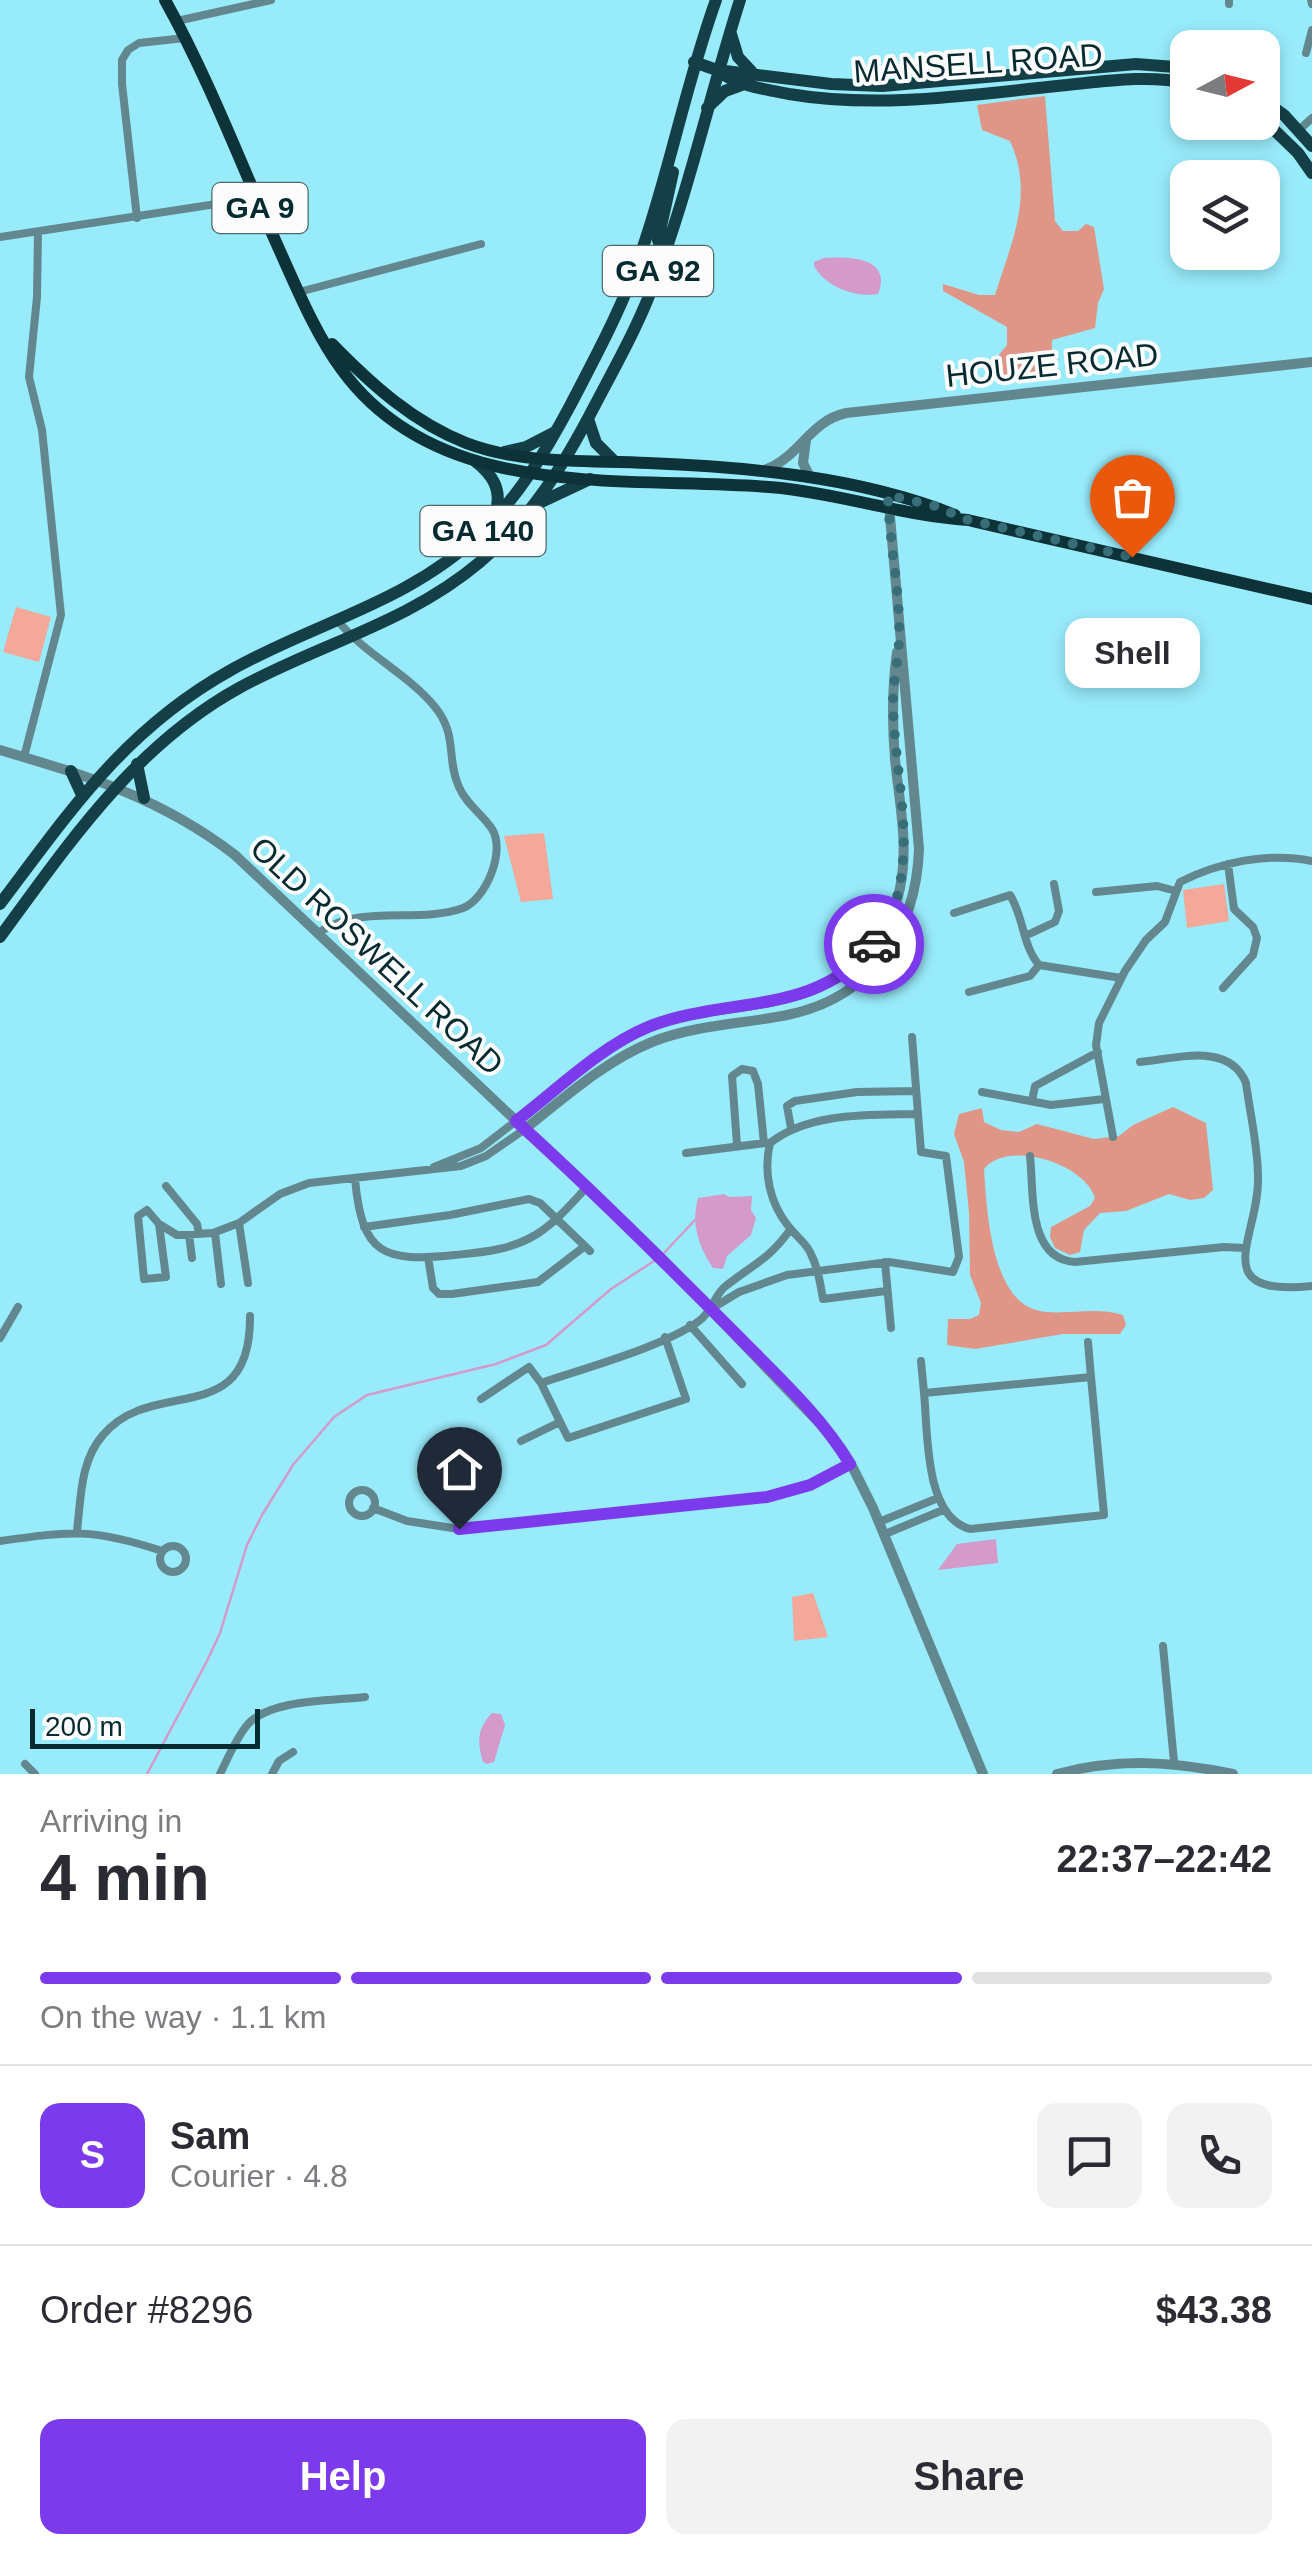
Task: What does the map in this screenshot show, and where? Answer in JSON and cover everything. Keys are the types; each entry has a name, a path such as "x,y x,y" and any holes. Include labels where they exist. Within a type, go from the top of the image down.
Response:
{"highway":[{"name":"GA 9","path":"165,0 320,332 350,380 376,406 408,429 475,461 530,474 787,489 935,506 970,520 1312,599"},
{"name":"GA 9","path":"320,332 374,385 432,427 499,453 767,469 889,502"},
{"path":"350,380 374,385"}],"main road":[{"name":"GA 92","path":"541,458 606,337 631,281 694,62 716,0"},
{"name":"GA 92","path":"534,506 567,459 636,325 663,256 740,0"},
{"path":"706,110 725,91 749,79 731,28"},
{"name":"MANSELL ROAD","path":"694,62 717,70 730,80 882,86 1136,64 1170,67"},
{"name":"MANSELL ROAD","path":"749,79 820,98 892,101 1138,79 1170,82"},
{"path":"1280,114 1307,136"},
{"path":"1280,135 1312,173"},
{"path":"663,256 658,240 674,169 672,145"},
{"path":"588,419 596,443 614,461"},
{"path":"499,453 526,446 557,431"},
{"name":"GA 140","path":"0,904 82,795 139,735 206,685 255,657 382,602 418,582 453,557 493,520 541,458"},
{"path":"475,461 498,489 493,520"},
{"name":"GA 140","path":"0,937 116,786 172,732 241,687 410,610 464,575 534,506 591,478"},
{"path":"137,764 144,798"},
{"path":"71,771 82,795"}],"street":[{"path":"176,21 270,0"},
{"path":"1306,53 1312,30"},
{"path":"137,218 122,60 134,46 184,38"},
{"path":"1294,148 1307,136 1312,118"},
{"path":"0,237 256,198"},
{"path":"24,757 61,615 42,430 29,376 37,297 38,232"},
{"path":"299,292 481,244"},
{"name":"HOUZE ROAD","path":"767,469 785,460 816,426 830,417 860,410 1312,362"},
{"path":"806,438 803,463 810,478"},
{"path":"159,1224 166,1276 144,1279 138,1216 147,1210 159,1224 177,1235 216,1232 239,1224 294,1187 416,1173 481,1148 521,1125 616,1044 648,1027 811,992 835,980 869,951 892,915 902,876 903,835 893,699 899,642 889,502"},
{"path":"320,932 343,921 467,906 483,893 493,864 494,835 458,786 444,718 430,701 352,638 338,621"},
{"name":"OLD ROSWELL ROAD","path":"0,750 96,778 144,798 184,818 235,854 587,1187 810,1411 850,1464 879,1522 984,1774"},
{"path":"1113,1137 1104,1100 1098,1022 1146,940 1165,922 1180,882 1228,864 1276,858 1312,861"},
{"path":"1223,988 1254,955 1256,938 1253,927 1234,909 1228,864"},
{"path":"1025,936 1055,922 1059,911 1054,884"},
{"path":"1096,892 1157,886 1176,891"},
{"path":"954,913 1010,895 1022,919 1031,956 1039,965 1121,978"},
{"path":"969,992 1030,976 1039,965"},
{"path":"541,1382 665,1338 690,1326 739,1292 777,1277 884,1262 953,1272 958,1264 946,1156 921,1152 912,1036"},
{"path":"1032,1101 1035,1086 1098,1052"},
{"path":"1140,1062 1212,1056 1234,1063 1242,1072 1258,1176 1244,1248 1247,1269 1261,1284 1275,1289 1312,1286"},
{"path":"738,1145 731,1089 732,1076 742,1070 753,1072 758,1084 771,1196 790,1230 808,1248 818,1271 823,1299 886,1292"},
{"path":"790,1128 787,1106 796,1101 856,1092 916,1091"},
{"path":"982,1092 1062,1104 1104,1100"},
{"path":"686,1153 767,1143 790,1128 865,1116 917,1114"},
{"path":"1030,1156 1040,1237 1059,1260 1075,1262 1244,1248"},
{"path":"355,1179 364,1227 384,1252 402,1258 515,1246 557,1219 587,1187"},
{"path":"166,1186 197,1224 192,1258"},
{"path":"364,1227 529,1199 540,1203 588,1249 538,1282 452,1294 439,1294 433,1288 428,1257"},
{"path":"239,1224 248,1283"},
{"path":"711,1309 725,1286 767,1259 790,1230"},
{"path":"216,1232 221,1284"},
{"path":"767,1259 777,1277"},
{"path":"884,1262 891,1328"},
{"path":"0,1338 18,1307"},
{"path":"77,1531 85,1469 102,1435 117,1420 137,1409 200,1397 224,1384 246,1354 250,1316"},
{"path":"690,1326 742,1384"},
{"path":"480,1399 528,1367 541,1382 568,1438 686,1399 665,1338"},
{"path":"921,1361 938,1498 952,1521 970,1529 1104,1515 1088,1342"},
{"path":"924,1393 1091,1377"},
{"path":"521,1441 560,1422"},
{"path":"373,1508 432,1526 486,1528 767,1497 810,1485 850,1464"},
{"path":"879,1522 938,1498"},
{"path":"919,1506 924,1518"},
{"path":"884,1534 943,1510"},
{"path":"0,1541 77,1531 118,1536 162,1551"},
{"path":"1163,1646 1174,1762"},
{"path":"220,1774 242,1732 262,1712 364,1697"},
{"path":"272,1774 280,1761 293,1752"},
{"path":"1057,1774 1118,1762 1174,1762 1233,1774"},
{"path":"25,1764 35,1774"}],"shaded area":[{"path":"1045,96 1055,221 1063,231 1078,231 1086,224 1094,227 1104,289 1095,328 1052,340 1051,377 984,380 1007,345 1007,327 943,291 943,284 979,295 995,295 1018,219 1020,181 1010,141 982,130 977,105"},
{"path":"824,258 856,259 874,266 881,282 878,294 860,294 833,285 814,266 814,262"},
{"path":"16,607 51,617 39,662 3,652"},
{"path":"544,833 553,899 521,902 504,836"},
{"path":"1224,884 1229,921 1187,928 1183,890"},
{"path":"1173,1107 1206,1123 1213,1190 1204,1198 1190,1200 1169,1194 1126,1211 1100,1213 1084,1230 1080,1252 1070,1255 1055,1248 1050,1237 1051,1227 1090,1206 1095,1198 1077,1174 1027,1156 995,1160 984,1169 990,1232 1003,1277 1014,1295 1028,1307 1047,1312 1123,1315 1126,1325 1120,1334 1063,1334 975,1349 947,1345 948,1319 979,1315 981,1303 970,1275 964,1162 954,1134 959,1114 982,1108 984,1122 1001,1130 1019,1132 1037,1124 1094,1139 1119,1136 1133,1125"},
{"path":"724,1194 752,1196 751,1210 756,1218 751,1235 727,1256 723,1269 713,1268 708,1260 697,1234 695,1216 698,1198"},
{"path":"996,1539 998,1563 938,1570 957,1544"},
{"path":"813,1593 828,1637 794,1641 792,1597"},
{"path":"492,1713 501,1714 505,1725 494,1762 487,1764 483,1762 479,1741 483,1724"}],"waterway":[{"path":"663,1254 696,1219"},
{"path":"147,1774 220,1633 247,1545 262,1515 293,1465 334,1417 367,1395 496,1364 546,1345 611,1289 657,1259"}],"way so far":[{"path":"874,944 897,902 904,863 893,699 899,642 888,495 935,506 968,520 1132,557"}],"place":[{"name":"Shell","path":"1132,557"}],"route":[{"path":"459,1529 767,1497 810,1485 850,1464 810,1411 758,1356 516,1121 616,1044 648,1027 811,992 846,972 874,944"}]}
